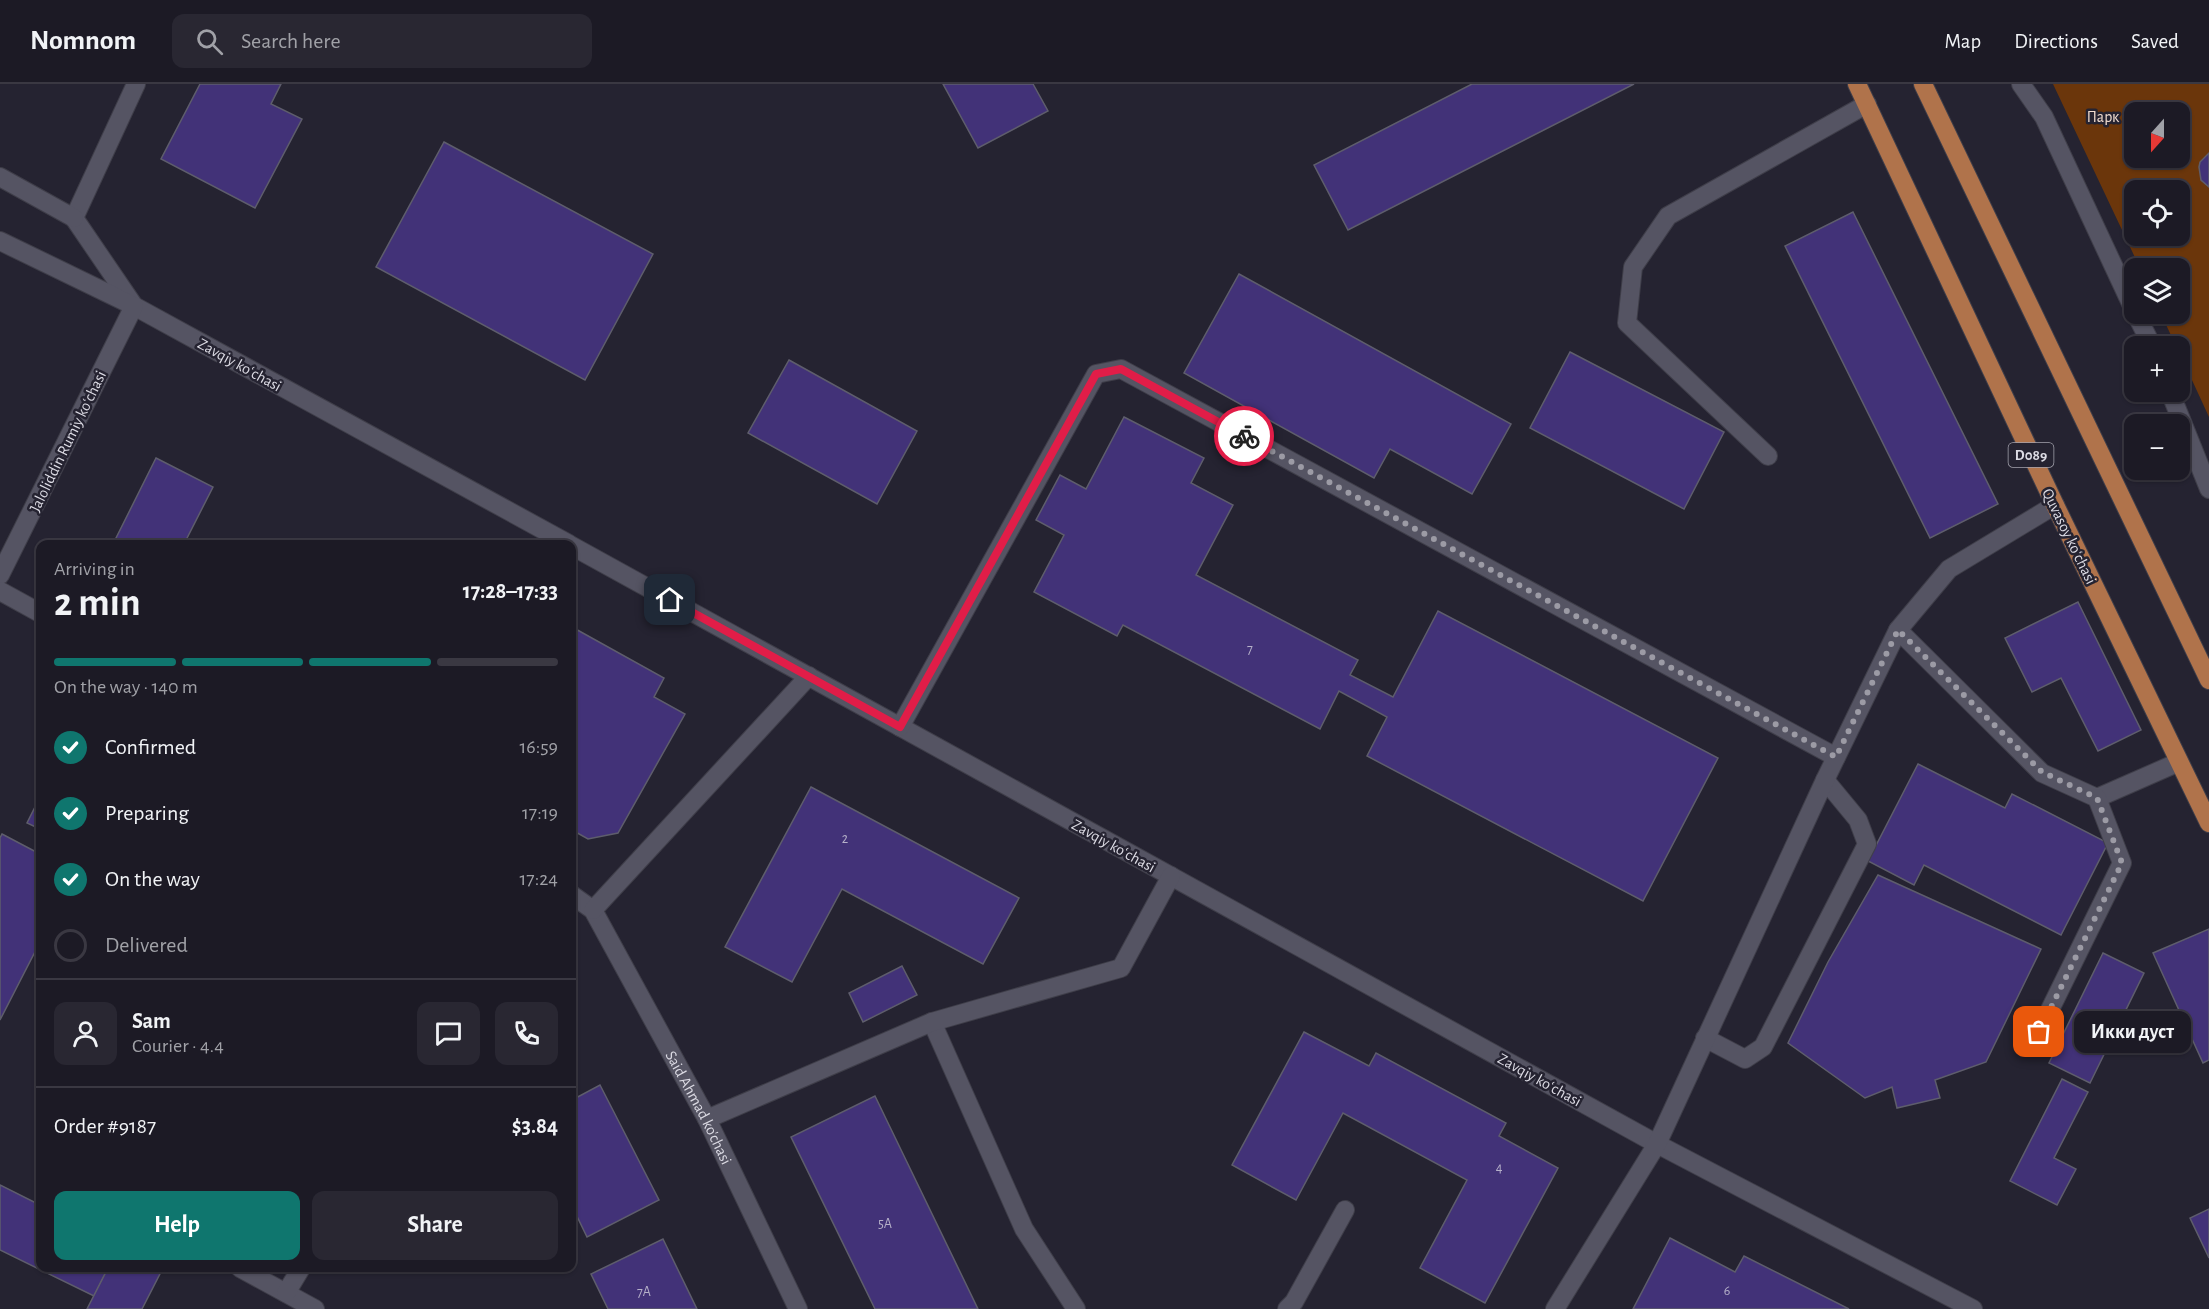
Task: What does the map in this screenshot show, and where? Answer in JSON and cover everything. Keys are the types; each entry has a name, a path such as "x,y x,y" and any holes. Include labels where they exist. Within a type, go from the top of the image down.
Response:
{"main road":[{"name":"Quvasoy koʻchasi","path":"1857,84 2055,506 2209,823"},
{"path":"1923,84 2209,680"}],"street":[{"path":"0,177 74,218 136,84"},
{"path":"2021,84 2044,117 2124,288"},
{"path":"1768,456 1627,323 1633,267 1668,216 1867,104"},
{"name":"Zavqiy koʻchasi","path":"74,218 134,306 561,540"},
{"path":"0,241 134,306"},
{"name":"Jaloliddin Rumiy koʻchasi","path":"0,575 134,306"},
{"path":"900,727 1096,374 1121,369 1836,757"},
{"path":"2174,402 2209,489"},
{"path":"1556,1309 1656,1144 1825,780 1898,630 1949,569 2055,506"},
{"name":"Zavqiy koʻchasi","path":"576,548 1656,1144 1973,1309"},
{"path":"0,591 36,611"},
{"path":"1898,630 2042,772 2097,798 2122,863 2039,1032"},
{"path":"576,898 593,910 809,676"},
{"path":"2097,798 2179,762"},
{"path":"1705,1038 1745,1059 1762,1047 1868,844 1858,820 1825,780"},
{"path":"707,1119 932,1022 1121,969 1171,876"},
{"name":"Said Ahmad ko'chasi","path":"593,910 707,1119 798,1309"},
{"path":"932,1022 1024,1229 1076,1309"},
{"path":"1287,1309 1294,1302 1346,1210"},
{"path":"247,1272 315,1309"},
{"path":"286,1293 299,1272"}],"green space":[{"name":"Парк","path":"2053,84 2209,84 2209,417 2190,376 2190,336 2171,336 2166,324 2190,324 2190,258 2135,258 2130,246 2190,246 2190,180 2124,180 2124,234"}],"building":[{"path":"200,84 281,84 271,104 302,119 255,208 161,159"},
{"path":"943,84 1033,84 1048,111 978,148"},
{"path":"1472,84 1634,84 1348,230 1314,165"},
{"path":"444,142 653,254 585,380 376,267"},
{"path":"2209,153 2209,187 2201,180 2199,167 2200,162"},
{"path":"1853,212 1998,504 1930,538 1785,246"},
{"path":"1239,274 1511,424 1472,494 1390,449 1374,478 1184,373"},
{"path":"1570,352 1724,432 1684,509 1530,428"},
{"path":"789,360 917,431 877,504 748,433"},
{"path":"1124,417 1204,458 1191,483 1233,505 1196,575 1358,660 1350,675 1393,697 1438,611 1718,758 1643,901 1367,756 1387,717 1339,691 1320,729 1123,625 1117,636 1034,592 1064,535 1036,520 1060,475 1086,489"},
{"path":"156,458 213,487 186,540 115,540"},
{"path":"2078,602 2141,730 2098,751 2061,678 2032,692 2005,638"},
{"path":"576,629 664,678 654,697 685,714 618,833 588,839 576,832"},
{"path":"1918,764 2005,808 2012,794 2108,843 2061,935 1924,865 1914,885 1868,861"},
{"path":"811,787 1019,898 983,964 842,889 792,982 725,947"},
{"path":"36,805 36,827 27,823"},
{"path":"2,834 36,852 36,950 0,1020 0,838"},
{"path":"1878,875 2041,949 1986,1062 1935,1080 1940,1098 1897,1108 1892,1087 1865,1098 1788,1043 1828,962"},
{"path":"2209,929 2209,1060 2203,1063 2153,953"},
{"path":"2103,953 2144,973 2090,1083 2049,1063"},
{"path":"902,966 917,995 863,1022 849,993"},
{"path":"1304,1032 1369,1066 1376,1053 1506,1123 1499,1136 1558,1168 1485,1303 1420,1268 1467,1180 1343,1113 1296,1200 1232,1165"},
{"path":"2062,1079 2088,1092 2054,1158 2076,1169 2057,1205 2010,1181"},
{"path":"600,1085 659,1200 587,1237 576,1214 576,1098"},
{"path":"875,1096 978,1309 875,1309 791,1137"},
{"path":"0,1185 36,1203 36,1268 0,1250"},
{"path":"2209,1209 2209,1258 2190,1218"},
{"path":"1670,1238 1735,1272 1744,1256 1849,1309 1633,1309"},
{"path":"663,1239 697,1309 608,1309 591,1274"},
{"path":"45,1272 106,1272 94,1296"},
{"path":"106,1272 161,1272 142,1309 87,1309"}],"way so far":[{"path":"1244,436 1836,757 1898,630 2042,772 2097,798 2122,863 2039,1032"}],"place":[{"name":"Икки дуст","path":"2039,1032"}],"route":[{"path":"670,600 900,727 1096,374 1121,369 1244,436"}]}
